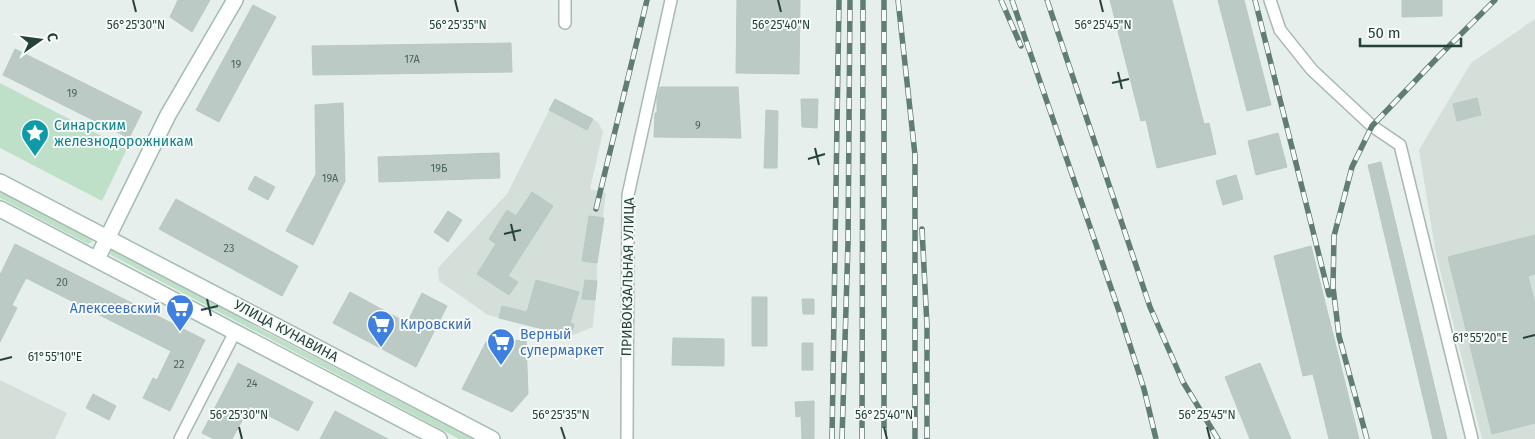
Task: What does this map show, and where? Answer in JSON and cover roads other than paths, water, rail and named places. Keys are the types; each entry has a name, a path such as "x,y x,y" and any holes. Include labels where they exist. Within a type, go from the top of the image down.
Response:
{"street":[{"path":"97,259 168,115 235,0"},
{"path":"565,0 565,23"},
{"name":"ПРИВОКЗАЛЬНАЯ УЛИЦА","path":"627,439 628,195 670,0"},
{"path":"1270,0 1280,30 1312,70 1372,126 1400,145 1472,439"},
{"name":"УЛИЦА КУНАВИНА","path":"0,182 492,439"},
{"name":"УЛИЦА КУНАВИНА","path":"0,209 439,439"},
{"path":"180,439 235,332"}],"railway":[{"path":"596,209 647,0"},
{"path":"832,439 839,0"},
{"path":"842,439 848,243 850,0"},
{"path":"862,439 863,0"},
{"path":"884,0 884,439"},
{"path":"898,0 915,155 915,439"},
{"path":"1001,0 1021,46"},
{"path":"1012,0 1120,314 1144,389 1156,439"},
{"path":"1047,0 1150,307 1183,382 1218,439"},
{"path":"1255,0 1329,295"},
{"path":"1367,439 1339,336 1333,287 1334,236 1352,167 1372,126 1495,0"},
{"path":"922,229 927,326 927,439"}],"place":[{"name":"Синарским железнодорожникам","path":"35,157"},
{"name":"Алексеевский","path":"180,332"},
{"name":"Кировский","path":"381,348"},
{"name":"Верный супермаркет","path":"501,366"}]}
